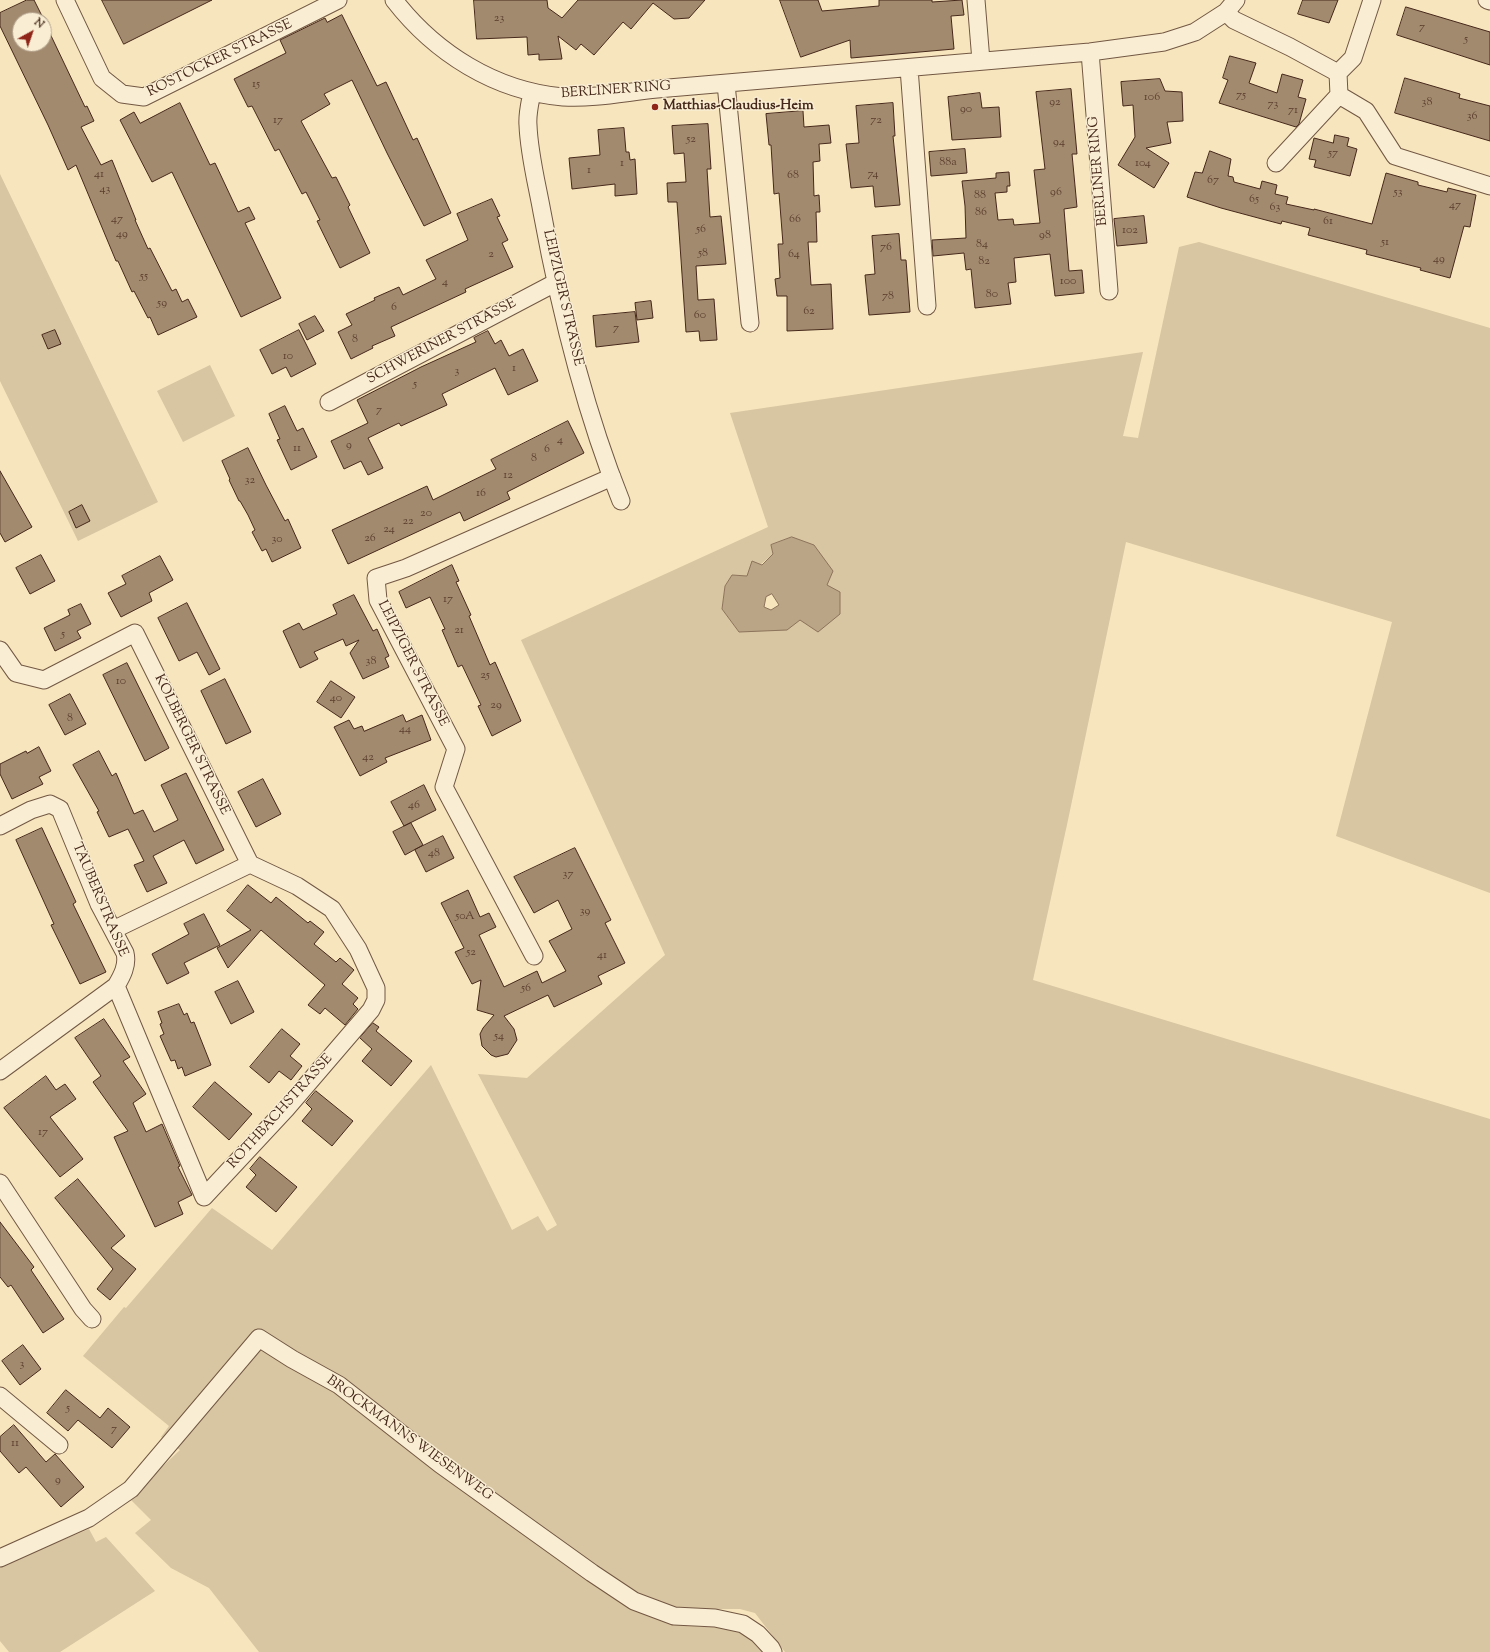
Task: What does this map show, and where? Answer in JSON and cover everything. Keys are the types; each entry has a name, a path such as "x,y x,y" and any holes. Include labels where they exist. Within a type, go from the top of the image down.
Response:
{"street":[{"name":"ROSTOCKER STRASSE","path":"65,0 102,78 122,94 144,97 338,0"},
{"name":"BERLINER RING","path":"394,0 423,32 448,54 464,64 488,77 532,92 564,97 594,96 657,89 1090,52 1164,42 1195,32 1231,6"},
{"path":"976,0 981,61"},
{"path":"1276,163 1339,95 1338,73 1353,58 1372,0"},
{"path":"1231,6 1234,20 1290,47 1338,73"},
{"name":"BERLINER RING","path":"1090,52 1109,290"},
{"path":"909,68 928,306"},
{"path":"726,84 750,322"},
{"name":"LEIPZIGER STRASSE","path":"532,92 528,111 532,160 555,283 594,428 621,501"},
{"path":"1339,95 1366,111 1395,156 1490,186"},
{"name":"SCHWERINER STRASSE","path":"329,402 555,283"},
{"name":"LEIPZIGER STRASSE","path":"534,956 444,787 456,749 378,600 376,578 406,568 612,477"},
{"name":"KOLBERGER STRASSE","path":"0,650 16,673 44,680 135,633 250,864"},
{"name":"TAUBERSTRASSE","path":"0,826 32,810 50,804 60,809 99,904 127,959 123,973 116,986 0,1071"},
{"path":"113,930 250,864"},
{"name":"ROTHBACHSTRASSE","path":"116,986 204,1197 286,1109 371,1010 376,1000 376,988 358,949 332,909 297,886 250,864"},
{"path":"2,1189 83,1309 92,1319"},
{"name":"BROCKMANNS WIESENWEG","path":"0,1558 89,1518 131,1489 259,1338 276,1350 339,1386 440,1464 592,1573 634,1601 674,1616 716,1618 743,1624 758,1634 773,1652"},
{"path":"0,1396 59,1445"}],"shaded area":[{"path":"0,174 158,502 78,541 0,381"},
{"path":"1199,242 1490,328 1490,893 1336,836 1392,622 1126,542 1033,980 1490,1119 1490,1652 785,1652 755,1613 740,1609 673,1609 686,1626 738,1628 764,1652 259,1652 209,1588 171,1568 135,1533 151,1520 129,1498 180,1450 161,1437 169,1426 83,1356 124,1307 126,1308 212,1208 272,1250 431,1065 512,1230 538,1216 547,1231 557,1225 478,1074 527,1078 665,955 521,640 768,527 730,413 1143,352 1123,436 1138,438 1179,247","holes":["771,544 827,585 739,632 722,609 725,586 732,575 747,576 773,554"]},
{"path":"210,365 235,416 183,442 157,391"},
{"path":"792,537 814,545 833,571 827,585 840,592 840,614 818,632 800,620 787,630 739,632 722,609 725,586 732,575 747,576 752,561 762,565 773,554 771,545","holes":["772,594 779,605 771,610 764,607 766,597"]},
{"path":"89,1529 96,1542 106,1537 155,1591 60,1652 9,1652 0,1641 0,1566"}],"building":[{"path":"27,0 34,0 40,12 12,12 12,51 0,26 0,13"},
{"path":"102,0 212,0 124,44"},
{"path":"474,0 547,0 548,8 562,18 578,0 705,0 689,18 674,19 653,3 631,29 623,22 594,55 581,44 576,50 558,36 562,59 539,60 539,54 528,55 527,37 477,39"},
{"path":"780,0 818,0 822,11 879,6 879,0 932,0 932,2 962,0 964,15 951,16 954,49 851,58 850,40 801,57"},
{"path":"1303,0 1338,0 1329,23 1298,14"},
{"path":"1406,7 1490,32 1490,65 1397,35"},
{"path":"342,15 377,86 386,82 413,140 417,138 451,213 424,226 352,80 324,94 330,104 301,121 332,178 336,177 350,205 348,207 370,253 340,268 317,221 320,220 306,192 302,194 279,149 275,151 252,106 248,107 234,79 286,53 280,40 325,18 327,22"},
{"path":"52,38 85,107 87,106 94,121 81,127 101,165 112,160 148,249 150,248 172,291 176,289 182,302 188,299 197,317 158,335 150,317 148,318 134,291 132,292 118,261 116,261 76,165 68,170 13,52 52,52"},
{"path":"1230,56 1256,63 1249,83 1277,93 1282,74 1303,80 1298,97 1306,99 1299,124 1296,127 1219,103 1228,80 1223,78"},
{"path":"1405,78 1460,94 1459,98 1490,106 1490,141 1395,113"},
{"path":"1160,79 1165,91 1182,92 1183,121 1167,122 1171,143 1146,148 1169,163 1154,188 1118,165 1135,137 1133,105 1123,106 1121,82"},
{"path":"1071,89 1077,154 1072,154 1077,207 1064,209 1069,271 1082,270 1084,293 1055,296 1050,254 1014,258 1016,282 1008,283 1011,304 975,308 971,269 966,270 964,253 933,256 932,240 966,238 965,206 962,181 996,178 996,173 1009,172 1010,186 1007,186 1007,192 995,193 998,220 1013,219 1014,225 1040,223 1034,170 1045,169 1036,92"},
{"path":"980,93 982,108 999,107 1001,137 952,140 948,97"},
{"path":"180,103 210,165 215,163 238,212 249,207 255,219 245,223 281,298 241,317 172,172 152,182 120,120 134,112 140,123"},
{"path":"893,103 895,136 893,136 900,205 875,207 873,186 851,188 846,144 859,143 856,106"},
{"path":"803,111 804,127 829,125 831,143 819,144 820,161 813,162 814,196 819,195 820,212 816,212 817,242 808,242 811,285 831,284 833,329 787,331 787,296 777,296 775,279 780,278 778,244 783,244 779,193 774,194 771,145 769,145 766,114"},
{"path":"708,124 711,169 707,169 710,217 721,216 726,264 696,266 698,300 714,299 717,340 700,341 699,331 686,332 677,202 668,202 667,183 686,182 684,153 674,154 672,126"},
{"path":"624,128 626,152 629,152 630,160 635,159 637,194 615,196 615,184 572,189 569,158 600,155 598,130"},
{"path":"1335,135 1349,138 1347,146 1357,149 1350,176 1314,167 1316,160 1309,159 1314,138 1333,143"},
{"path":"965,149 967,173 931,176 929,152"},
{"path":"1210,151 1231,159 1228,176 1233,177 1234,182 1260,189 1262,181 1277,185 1275,194 1288,197 1286,204 1314,209 1372,224 1386,173 1418,182 1418,185 1447,192 1448,188 1476,195 1470,227 1464,226 1450,278 1420,270 1421,268 1366,254 1367,250 1308,235 1310,228 1282,221 1281,224 1187,197 1195,172 1202,173"},
{"path":"492,199 500,216 497,217 508,240 502,243 513,267 465,289 466,292 391,327 395,336 372,346 373,348 351,359 338,332 352,325 346,314 375,300 374,298 399,287 403,295 436,279 426,260 468,240 457,214"},
{"path":"1144,216 1147,243 1117,246 1114,219"},
{"path":"899,234 901,260 906,260 910,312 869,315 865,275 875,274 872,236"},
{"path":"651,301 653,318 637,320 635,303"},
{"path":"635,312 639,342 596,347 593,316"},
{"path":"315,316 324,331 307,340 299,324"},
{"path":"55,330 61,344 48,349 42,335"},
{"path":"299,330 316,364 291,377 286,367 272,374 260,350"},
{"path":"488,331 495,344 501,340 509,356 523,349 538,381 508,395 495,368 442,394 447,405 401,426 399,423 368,438 383,468 368,475 361,461 344,469 331,441 368,423 357,400 421,367 476,342 474,338"},
{"path":"285,406 297,431 303,428 317,457 291,470 277,440 280,439 269,414"},
{"path":"568,421 584,453 507,492 510,499 464,521 460,512 348,564 332,530 427,486 433,500 496,469 491,460"},
{"path":"248,448 285,521 288,519 301,548 272,562 266,549 262,551 252,532 255,530 239,501 222,461"},
{"path":"0,471 32,527 5,542 0,533"},
{"path":"82,505 90,521 76,528 69,512"},
{"path":"41,555 55,581 30,594 16,568"},
{"path":"160,556 173,580 149,593 152,601 121,617 108,593 126,584 122,576"},
{"path":"452,565 459,581 456,582 471,615 469,616 490,665 495,662 521,721 492,736 478,706 481,705 462,665 458,667 442,630 445,629 430,597 406,608 399,592"},
{"path":"354,595 373,631 377,629 389,656 385,658 389,667 363,679 350,653 359,640 346,646 343,639 314,652 318,659 300,668 283,631 299,623 303,630 337,614 333,605"},
{"path":"187,603 220,669 209,675 197,652 179,661 158,618"},
{"path":"81,604 91,624 77,631 81,638 55,651 44,628 70,615 68,610"},
{"path":"127,663 169,748 145,761 103,675"},
{"path":"225,679 251,732 226,744 201,691"},
{"path":"331,681 355,697 341,718 317,702"},
{"path":"70,694 86,724 65,735 49,705"},
{"path":"403,715 406,722 422,715 431,740 385,758 387,762 360,776 334,727 349,720 354,729 362,726 364,731"},
{"path":"39,747 51,771 39,777 43,784 12,799 0,774 0,764 26,751 27,753"},
{"path":"99,751 112,776 116,773 134,814 143,810 154,832 178,820 161,785 186,773 224,850 196,864 184,840 153,856 167,883 147,892 134,865 144,861 128,829 109,837 97,812 99,811 73,765"},
{"path":"263,779 281,814 256,827 238,792"},
{"path":"424,785 436,810 404,826 391,802"},
{"path":"411,823 423,845 405,855 393,832"},
{"path":"42,828 76,902 73,904 106,972 80,984 51,925 54,924 16,840"},
{"path":"443,836 454,858 426,872 415,850"},
{"path":"575,848 611,920 605,923 625,963 598,976 602,984 554,1007 548,995 504,1016 514,1029 517,1040 508,1054 496,1057 491,1055 482,1046 480,1034 494,1015 477,1010 481,980 472,984 455,952 464,948 441,903 468,890 480,917 489,913 496,927 479,935 504,987 537,971 542,983 566,971 549,941 572,929 558,900 534,913 514,877"},
{"path":"248,885 271,903 276,897 308,923 310,921 324,932 314,944 336,962 340,958 354,970 342,984 358,998 353,1004 358,1009 345,1025 325,1008 320,1014 308,1005 325,985 261,930 228,968 217,948 251,930 227,911"},
{"path":"204,914 220,945 184,963 189,973 167,984 152,954 189,934 184,924"},
{"path":"238,981 254,1012 231,1024 215,992"},
{"path":"179,1004 184,1015 187,1013 191,1023 194,1022 211,1065 185,1076 182,1067 178,1069 175,1060 171,1061 160,1036 164,1034 160,1024 162,1023 158,1012"},
{"path":"104,1019 130,1057 123,1061 146,1094 133,1103 146,1132 162,1124 180,1166 178,1167 192,1195 178,1202 183,1214 155,1227 114,1137 128,1131 93,1082 101,1076 75,1038"},
{"path":"373,1023 379,1027 376,1031 412,1061 391,1086 362,1061 372,1049 360,1038"},
{"path":"282,1029 300,1044 290,1056 302,1066 291,1080 279,1071 269,1083 250,1067"},
{"path":"46,1076 56,1090 65,1084 76,1099 50,1117 83,1159 60,1177 4,1108"},
{"path":"215,1082 252,1114 229,1140 193,1107"},
{"path":"316,1091 353,1121 332,1146 302,1121 312,1109 306,1103"},
{"path":"260,1157 297,1187 276,1212 246,1187 256,1175 250,1169"},
{"path":"78,1179 125,1236 111,1248 136,1269 110,1300 97,1289 113,1269 55,1198"},
{"path":"0,1222 34,1267 31,1270 64,1319 43,1333 11,1285 8,1287 0,1277"},
{"path":"23,1345 41,1369 20,1385 2,1361"},
{"path":"66,1390 100,1418 108,1408 130,1427 112,1448 78,1420 68,1431 47,1413"},
{"path":"14,1425 46,1462 55,1454 84,1487 61,1507 26,1467 19,1473 0,1451 0,1437"}],"place":[{"name":"Matthias-Claudius-Heim","path":"655,107"}]}
